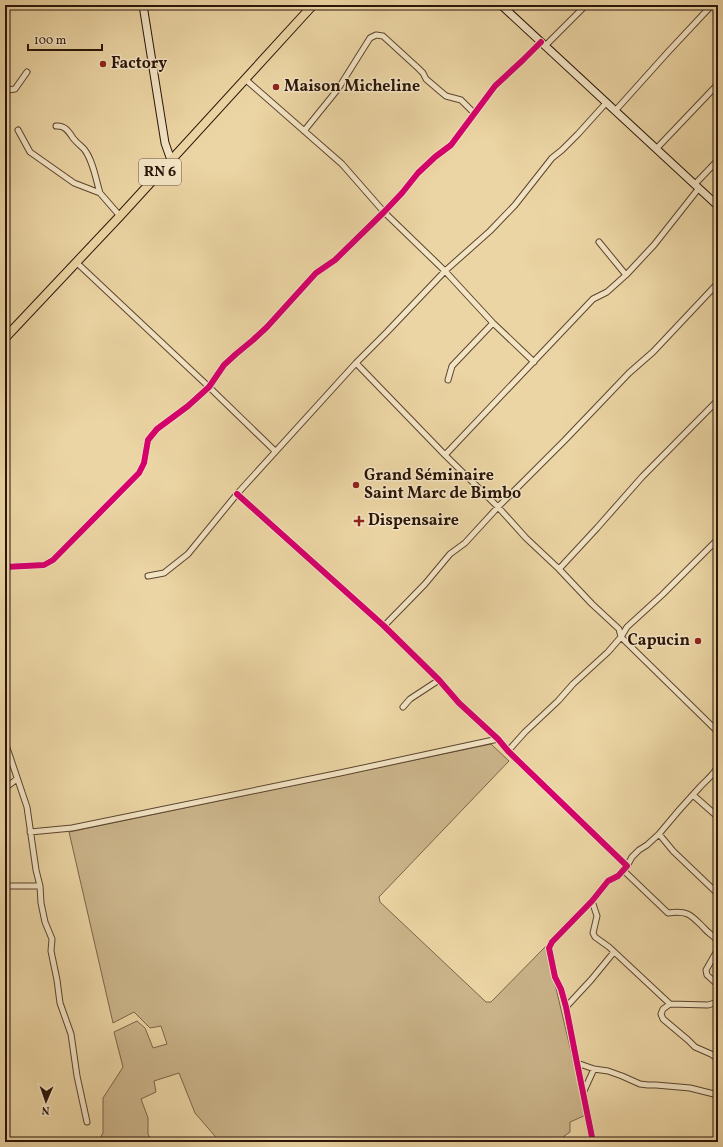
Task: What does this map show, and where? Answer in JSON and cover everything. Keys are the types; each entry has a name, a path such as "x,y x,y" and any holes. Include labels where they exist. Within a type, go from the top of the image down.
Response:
{"main road":[{"path":"143,5 165,143 171,160"},
{"name":"RN 6","path":"5,338 120,216 313,5"},
{"path":"501,5 718,206"}],"street":[{"path":"5,567 44,565 53,560 139,473 144,463 148,440 157,428 188,406 209,387 224,365 267,327 316,273 335,260 384,212 418,173 435,157 451,145 495,86 586,5"},
{"path":"615,111 712,5"},
{"path":"304,131 338,89 370,38 376,35 383,36 389,41 423,73 426,79 446,96 461,100 474,113"},
{"path":"5,89 15,89 27,72"},
{"path":"245,79 342,164 384,212 445,271 493,323 534,362"},
{"path":"657,148 718,84"},
{"path":"148,576 164,573 188,554 237,494 356,363 445,271 500,221 515,205 552,158 578,134 606,103"},
{"path":"56,126 68,131 74,140 84,150 94,171 100,193 120,216"},
{"path":"18,130 30,152 74,183 100,193"},
{"path":"445,455 594,299 607,292 626,275 654,245 718,160"},
{"path":"599,242 626,275"},
{"path":"76,262 275,451"},
{"path":"384,626 425,584 450,554 465,543 498,506 565,440 629,373 653,352 718,283"},
{"path":"448,380 452,366 493,323"},
{"path":"356,363 445,455 498,506 526,538 619,629 621,637 718,732"},
{"path":"559,569 642,477 718,400"},
{"path":"237,494 384,626 439,680 459,703 498,739 508,751 668,913 679,911 691,915 718,941"},
{"path":"508,751 573,684 608,652 627,628 718,539"},
{"path":"403,707 410,699 439,680"},
{"path":"30,832 72,828 498,739"},
{"path":"5,742 26,807 40,886 41,903 45,922 52,939 51,951 60,1003 71,1034 77,1076 87,1122"},
{"path":"593,1142 566,1007 556,977 549,948 552,942 592,901 608,881 618,876 632,857 659,834 700,786 716,771 718,766"},
{"path":"5,788 17,779"},
{"path":"693,795 718,817"},
{"path":"72,828 82,829"},
{"path":"659,834 673,851 718,894"},
{"path":"5,886 40,886"},
{"path":"592,901 597,916 593,933 596,937 670,1004"},
{"path":"718,949 706,970 707,975 718,984"},
{"path":"566,1007 614,952"},
{"path":"718,1002 708,1005 670,1004 662,1009 661,1014 663,1019 695,1047 712,1054 718,1059"},
{"path":"577,1064 608,1071 644,1085 690,1088 718,1095"},
{"path":"583,1092 594,1069"}],"shaded area":[{"path":"491,744 509,761 379,897 380,902 486,1002 491,1002 546,946 586,1115 570,1122 570,1132 563,1137 564,1142 220,1142 195,1113 179,1073 154,1081 156,1092 141,1099 148,1118 148,1134 152,1142 98,1142 103,1133 103,1098 123,1067 114,1032 137,1021 145,1028 153,1048 167,1044 161,1026 150,1028 134,1012 113,1023 69,832"}],"cycle path":[{"path":"5,567 44,565 53,560 139,473 144,463 148,440 157,429 188,406 209,387 224,365 267,327 316,273 335,260 384,212 418,173 435,157 451,145 495,86 541,42"},
{"path":"237,494 384,626 439,680 459,703 498,739 508,751 627,866 618,876 608,881 592,901 552,942 549,948 555,977 561,989 566,1007 593,1142"}],"place":[{"name":"Factory","path":"103,64"},
{"name":"Maison Micheline","path":"276,87"},
{"name":"Grand Séminaire Saint Marc de Bimbo","path":"356,485"},
{"name":"Dispensaire","path":"359,521"},
{"name":"Capucin","path":"698,641"}]}
